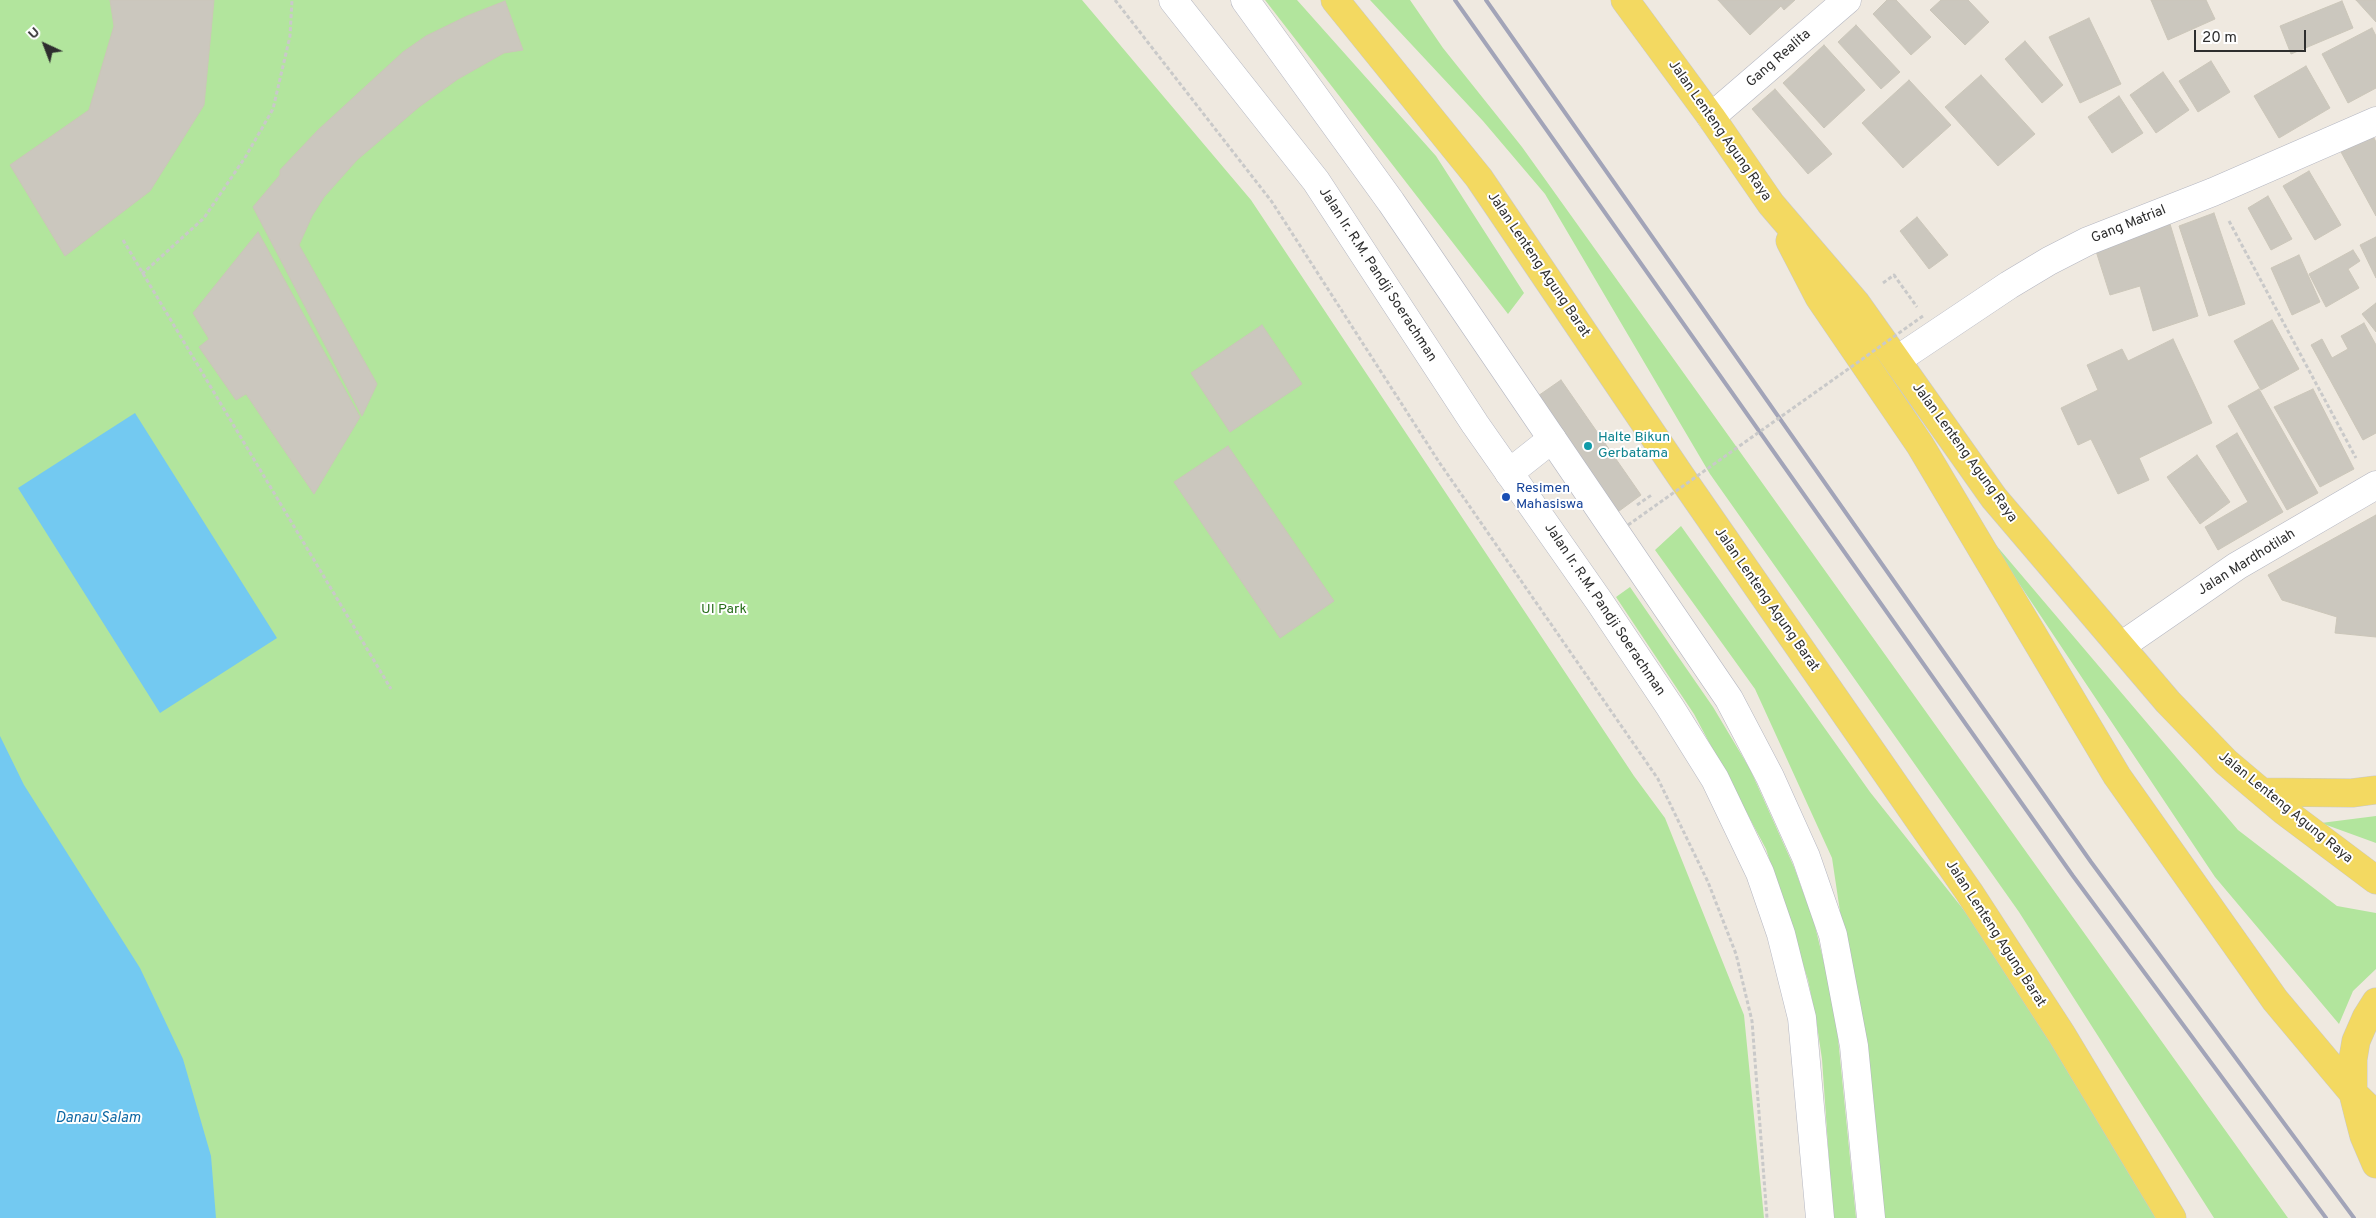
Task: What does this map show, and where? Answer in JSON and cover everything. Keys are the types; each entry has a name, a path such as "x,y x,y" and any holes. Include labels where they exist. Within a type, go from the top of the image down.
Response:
{"main road":[{"name":"Jalan Lenteng Agung Barat","path":"1335,0 1479,178 1680,475 1969,892 2062,1036 2172,1218"},
{"name":"Jalan Lenteng Agung Raya","path":"1625,0 1711,117 1771,204 1856,303 1994,498 2168,702 2226,762 2376,880"},
{"path":"1771,204 1819,297 1920,445 2118,776 2276,1000 2353,1093 2376,1115"},
{"path":"2262,792 2352,793 2376,790"},
{"path":"2376,1002 2366,1018 2356,1041 2353,1059 2353,1093 2364,1136 2376,1164"}],"street":[{"name":"Jalan Ir. R.M. Pandji Soerachman","path":"1173,0 1316,181 1509,473 1599,601 1700,755 1735,818 1760,873 1781,934 1802,1018 1820,1218"},
{"path":"1245,0 1391,202 1729,699 1770,778 1806,857 1833,935 1848,1012 1860,1092 1871,1218"},
{"name":"Gang Realita","path":"1711,117 1847,0"},
{"name":"Gang Matrial","path":"1897,360 2009,285 2049,261 2096,238 2213,192 2376,121"},
{"path":"1509,473 1552,439"},
{"name":"Jalan Mardhotilah","path":"2121,646 2237,566 2374,486"}],"path":[{"path":"142,274 204,218 246,156 273,109 290,36 292,0"},
{"path":"1115,0 1272,202 1439,462 1658,779 1708,882 1736,954 1752,1021 1767,1218"},
{"path":"2213,192 2374,486"},
{"path":"122,240 391,689"},
{"path":"1628,526 1923,316 1894,275"}],"green space":[{"name":"UI Park","path":"0,0 1082,0 1251,200 1634,776 1665,818 1744,1015 1764,1218 0,1218"},
{"path":"1265,0 1297,0 1436,156 1524,293 1508,314"},
{"path":"1370,0 1410,0 1443,48 1522,147 2288,1218 2214,1218 2019,912 1710,474 1545,194 1483,121"},
{"path":"1681,526 1870,792 1994,948 2168,1218 1877,1218 1869,1105 1832,858 1755,689 1655,550"},
{"path":"1984,531 2238,830 2337,906 2376,913 2376,969 2353,991 2339,1024 2215,877"},
{"path":"1630,587 1713,707 1750,769 1794,867 1814,922 1835,1008 1856,1218 1833,1218 1822,1059 1816,1019 1808,980 1766,849 1694,714 1616,597"},
{"path":"2376,816 2376,843 2321,823"}],"water":[{"path":"135,413 277,638 160,713 18,488"},
{"name":"Danau Salam","path":"0,736 24,785 140,968 183,1059 211,1156 216,1218 0,1218"}],"building":[{"path":"110,0 214,0 204,105 150,191 65,256 10,165 89,110 114,26"},
{"path":"1718,0 1795,0 1784,10 1781,6 1750,35"},
{"path":"1887,0 1896,0 1931,37 1911,55 1873,14"},
{"path":"1941,0 1968,0 1989,22 1965,45 1930,10"},
{"path":"2151,0 2206,0 2215,19 2168,40"},
{"path":"2356,0 2376,0 2376,22"},
{"path":"505,1 523,50 504,53 458,79 419,107 357,160 324,197 312,216 299,245 377,384 362,416 253,207 280,175 280,170 318,130 403,52 426,36 467,16"},
{"path":"2342,1 2353,28 2291,54 2280,26"},
{"path":"2089,18 2121,84 2080,103 2049,37"},
{"path":"1856,25 1900,72 1881,89 1838,42"},
{"path":"2372,28 2376,36 2376,88 2348,103 2322,54"},
{"path":"2025,41 2063,85 2042,103 2005,59"},
{"path":"1824,45 1865,90 1824,128 1783,83"},
{"path":"2211,61 2230,92 2198,112 2179,81"},
{"path":"2306,66 2330,108 2279,138 2254,96"},
{"path":"2163,72 2189,110 2156,133 2130,95"},
{"path":"1981,75 2035,134 1998,166 1945,107"},
{"path":"1909,80 1951,125 1903,168 1862,123"},
{"path":"1775,89 1832,154 1808,174 1752,109"},
{"path":"2119,96 2143,133 2112,153 2088,117"},
{"path":"2372,134 2376,142 2376,216 2341,152"},
{"path":"2309,171 2341,225 2315,240 2283,186"},
{"path":"2268,196 2292,239 2271,250 2248,208"},
{"path":"2214,213 2245,304 2209,316 2179,226"},
{"path":"1917,217 1948,255 1929,269 1900,231"},
{"path":"2170,224 2198,316 2153,331 2140,286 2110,295 2095,248"},
{"path":"258,232 360,417 314,494 246,394 236,400 199,347 209,339 193,313"},
{"path":"2376,237 2376,278 2360,245"},
{"path":"2353,250 2360,261 2348,269 2359,288 2326,307 2309,274"},
{"path":"2299,255 2320,302 2292,315 2271,268"},
{"path":"2376,303 2376,332 2362,314"},
{"path":"2272,320 2299,369 2261,390 2234,341"},
{"path":"2364,323 2376,345 2376,433 2363,440 2311,345 2322,339 2332,358 2348,349 2341,336"},
{"path":"1262,325 1302,384 1230,432 1191,373"},
{"path":"2173,339 2212,423 2139,458 2149,480 2118,494 2091,439 2078,445 2061,408 2098,390 2087,365 2122,349 2128,361"},
{"name":"Halte Bikun Gerbatama","path":"1561,380 1641,495 1615,514 1535,398"},
{"path":"2259,389 2318,493 2287,510 2228,406"},
{"path":"2313,389 2354,469 2320,487 2274,407"},
{"path":"2237,433 2283,512 2218,550 2205,527 2248,502 2216,446"},
{"path":"1228,446 1334,601 1280,638 1174,482"},
{"path":"2197,455 2230,502 2200,524 2167,477"},
{"path":"2376,515 2376,637 2335,633 2337,617 2282,600 2268,575"}],"railway":[{"path":"1455,0 2073,876 2326,1218"},
{"path":"1486,0 2091,862 2354,1218"}],"place":[{"name":"Halte Bikun Gerbatama","path":"1588,446"},
{"name":"Resimen Mahasiswa","path":"1506,497"}]}
